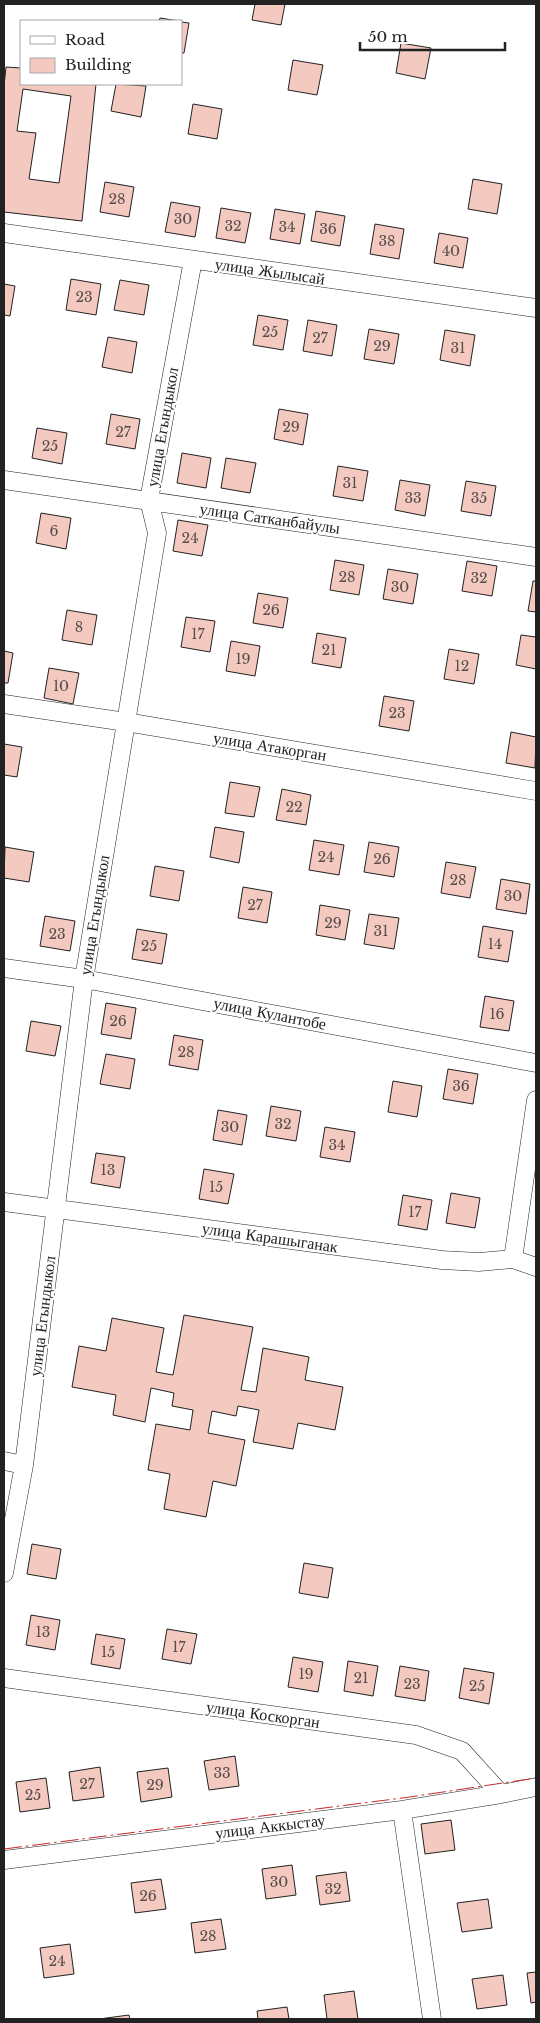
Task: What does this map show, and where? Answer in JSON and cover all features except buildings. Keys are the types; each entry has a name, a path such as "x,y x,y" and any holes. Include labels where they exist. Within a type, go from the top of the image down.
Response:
{"street":[{"name":"улица Жылысай","path":"4,233 536,308"},
{"name":"улица Егындыкол","path":"4,1573 24,1465 84,979 157,533 149,500 193,260"},
{"name":"улица Сатканбайулы","path":"4,480 536,556"},
{"name":"улица Атакорган","path":"4,704 126,722 536,790"},
{"name":"улица Кулантобе","path":"4,968 84,979 536,1063"},
{"path":"512,1259 536,1100"},
{"name":"улица Карашыганак","path":"4,1202 442,1260 480,1262 512,1259 536,1267"},
{"path":"4,1461 24,1465"},
{"name":"улица Коскорган","path":"4,1678 416,1735 462,1751 501,1794"},
{"name":"улица Аккыстау","path":"4,1860 402,1810 536,1787"},
{"path":"402,1810 432,2019"}],"power":[{"path":"4,1849 410,1797 536,1778"}]}
